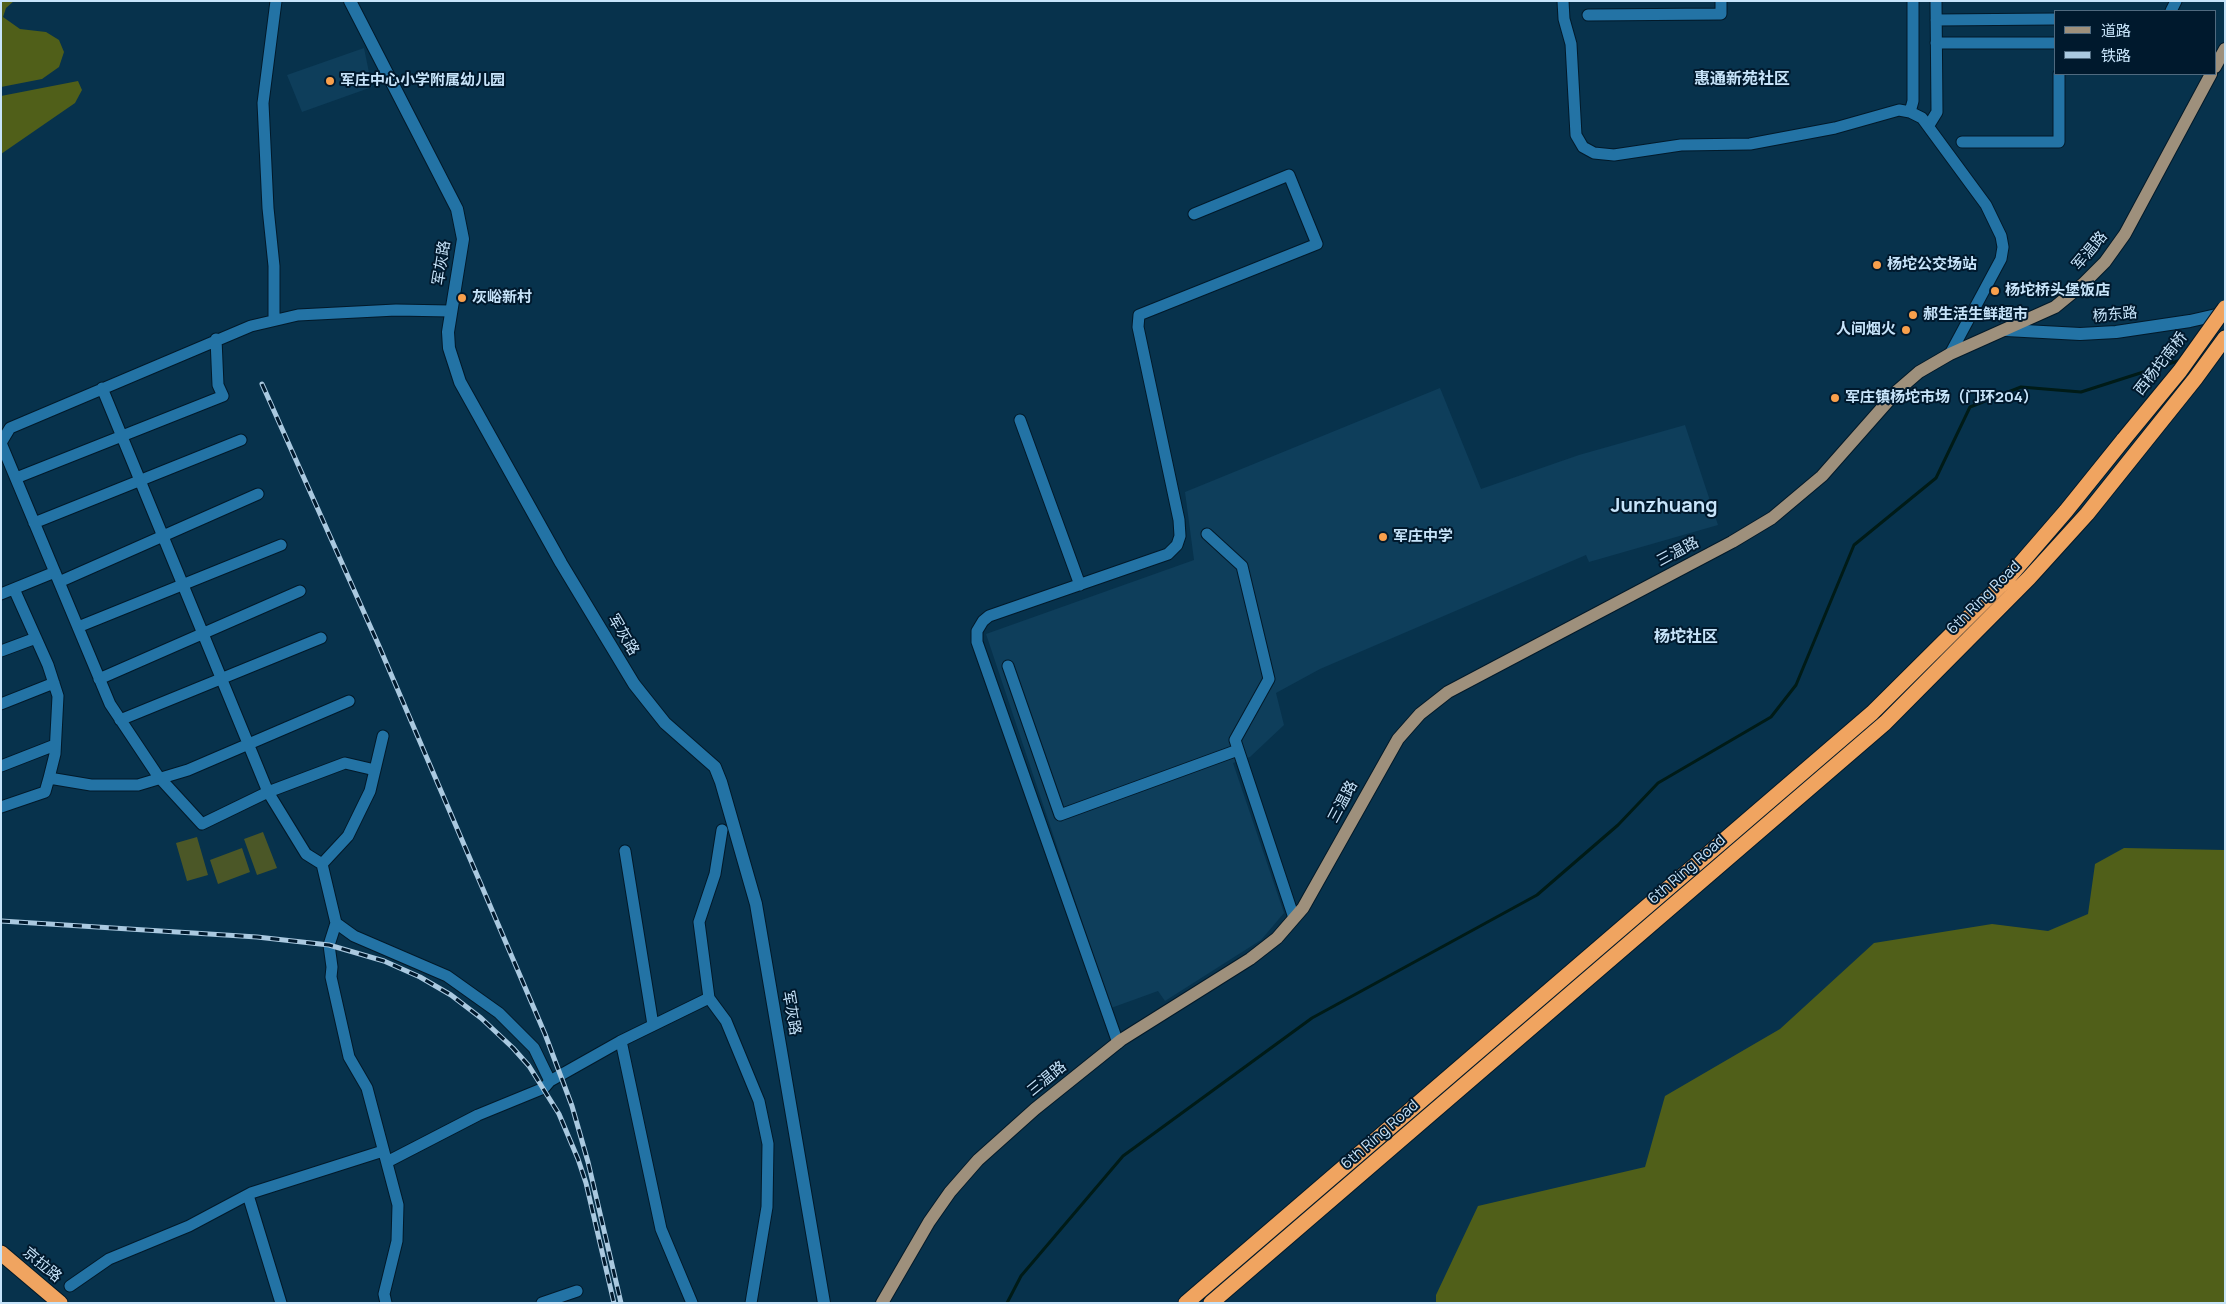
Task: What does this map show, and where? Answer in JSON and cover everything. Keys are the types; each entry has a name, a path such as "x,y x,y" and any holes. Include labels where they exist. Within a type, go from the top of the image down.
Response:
{"highway":[{"name":"西杨坨南桥","path":"2124,439 2180,371 2225,308"},
{"name":"6th Ring Road","path":"1212,1303 1885,723 2029,578 2087,514 2225,338"},
{"name":"6th Ring Road","path":"1186,1303 1872,713 2008,578 2066,511 2124,439"},
{"name":"京拉路","path":"1,1253 60,1303"}],"main road":[{"path":"2216,65 2225,49"},
{"name":"军温路","path":"1897,391 1919,372 1950,354 2055,307 2083,284 2105,262 2125,234 2210,75"},
{"name":"三温路","path":"882,1303 929,1222 963,1176 1035,1109 1118,1043 1154,1018 1250,959 1277,938 1303,908 1364,796 1398,739 1420,714 1448,692 1732,542 1772,518 1822,476 1897,391"}],"street":[{"path":"274,319 274,266 268,208 263,103 276,1"},
{"name":"军灰路","path":"350,1 457,209 463,239 448,332 449,348 460,382 561,562 634,684 665,723 714,767 721,782 756,904 824,1303"},
{"path":"1563,1 1564,18 1571,44 1576,135 1583,147 1594,153 1614,155 1681,145 1750,144 1826,130 1899,110 1910,112 1922,118 1986,205 2001,236 2003,247 2002,259 1950,354"},
{"path":"1588,15 1721,14 1721,1"},
{"path":"1910,112 1913,101 1913,1"},
{"path":"1929,125 1937,112 1936,1"},
{"path":"1936,20 2054,19"},
{"path":"1936,43 2054,43"},
{"path":"1962,142 2058,142 2059,75"},
{"path":"1118,1043 977,642 977,632 983,621 989,616 1168,554 1177,545 1180,536 1180,520 1138,327 1139,315 1317,244 1289,175 1194,214"},
{"path":"375,770 344,763 268,792 202,824 160,779 110,704 1,443 10,428 216,339 274,319 298,315 396,310 450,311"},
{"name":"杨东路","path":"2006,330 2080,334 2116,332 2190,321 2225,313"},
{"path":"16,478 223,396 218,385 216,339"},
{"path":"102,388 268,792 306,854 322,864 336,923 329,945 332,967 331,977 349,1057 367,1088 398,1205 397,1241 384,1294 386,1303"},
{"path":"1020,420 1080,585"},
{"path":"34,523 241,440"},
{"path":"1,594 57,577 163,536 258,494"},
{"path":"1207,534 1242,566 1269,679 1235,740 1294,918"},
{"path":"78,627 281,545"},
{"path":"1,807 45,792 55,744 58,696 36,638 14,589"},
{"path":"99,678 300,591"},
{"path":"1,651 36,638"},
{"path":"120,720 321,638"},
{"path":"1008,666 1060,815 1238,750"},
{"path":"1,704 54,683"},
{"path":"49,778 100,785 138,785 188,770 349,701"},
{"path":"322,864 348,836 370,791 383,736"},
{"path":"1,766 55,744"},
{"path":"722,830 715,874 699,922 710,998 726,1021 759,1100 768,1144 767,1207 751,1303"},
{"path":"625,851 653,1025"},
{"path":"336,923 354,936 447,976 499,1013 534,1048 550,1081"},
{"path":"70,1286 109,1259 189,1226 248,1195 385,1156 544,1088 550,1081 621,1041 710,998"},
{"path":"621,1041 661,1229 692,1303"},
{"path":"248,1195 281,1303"},
{"path":"542,1303 576,1291"}],"shaded area":[{"name":"军庄中心小学附属幼儿园","path":"364,48 372,87 302,112 287,75"},
{"path":"1440,388 1481,489 1579,455 1685,425 1718,525 1589,562 1586,555 1320,669 1276,693 1284,725 1250,757 1233,763 1284,913 1261,940 1165,1001 1158,991 1111,1008 986,634 1194,560 1185,492"}],"green space":[{"path":"1,1 14,1 6,8 3,17 20,29 46,32 59,40 64,52 59,67 42,79 1,87"},
{"path":"78,81 82,90 75,103 1,154 1,96"},
{"path":"263,832 277,868 257,875 244,839"},
{"path":"197,837 208,875 187,881 176,843"},
{"path":"242,848 250,872 218,884 210,860"},
{"path":"2124,848 2225,850 2225,1303 1436,1303 1436,1295 1478,1206 1645,1167 1665,1096 1780,1029 1874,943 1992,924 2048,931 2088,914 2095,864"}],"waterway":[{"path":"1007,1303 1021,1276 1123,1156 1312,1018 1537,895 1618,825 1658,783 1771,717 1796,685 1854,545 1936,478 1970,407 2021,387 2081,392 2181,360"}],"railway":[{"path":"262,384 379,646 545,1034 572,1106 588,1162 621,1303"},
{"path":"1,921 257,937 329,945 384,961 420,977 451,995 481,1018 513,1048 529,1066 559,1114 586,1183 614,1303"}],"place":[{"name":"军庄中心小学附属幼儿园","path":"330,81"},
{"name":"杨坨公交场站","path":"1877,265"},
{"name":"杨坨桥头堡饭店","path":"1995,291"},
{"name":"灰峪新村","path":"462,298"},
{"name":"郝生活生鲜超市","path":"1913,315"},
{"name":"人间烟火","path":"1906,330"},
{"name":"军庄镇杨坨市场（门环204）","path":"1835,398"},
{"name":"军庄中学","path":"1383,537"}],"district":[{"name":"惠通新苑社区","path":"1742,80"},
{"name":"Junzhuang","path":"1664,506"},
{"name":"杨坨社区","path":"1686,638"}]}
